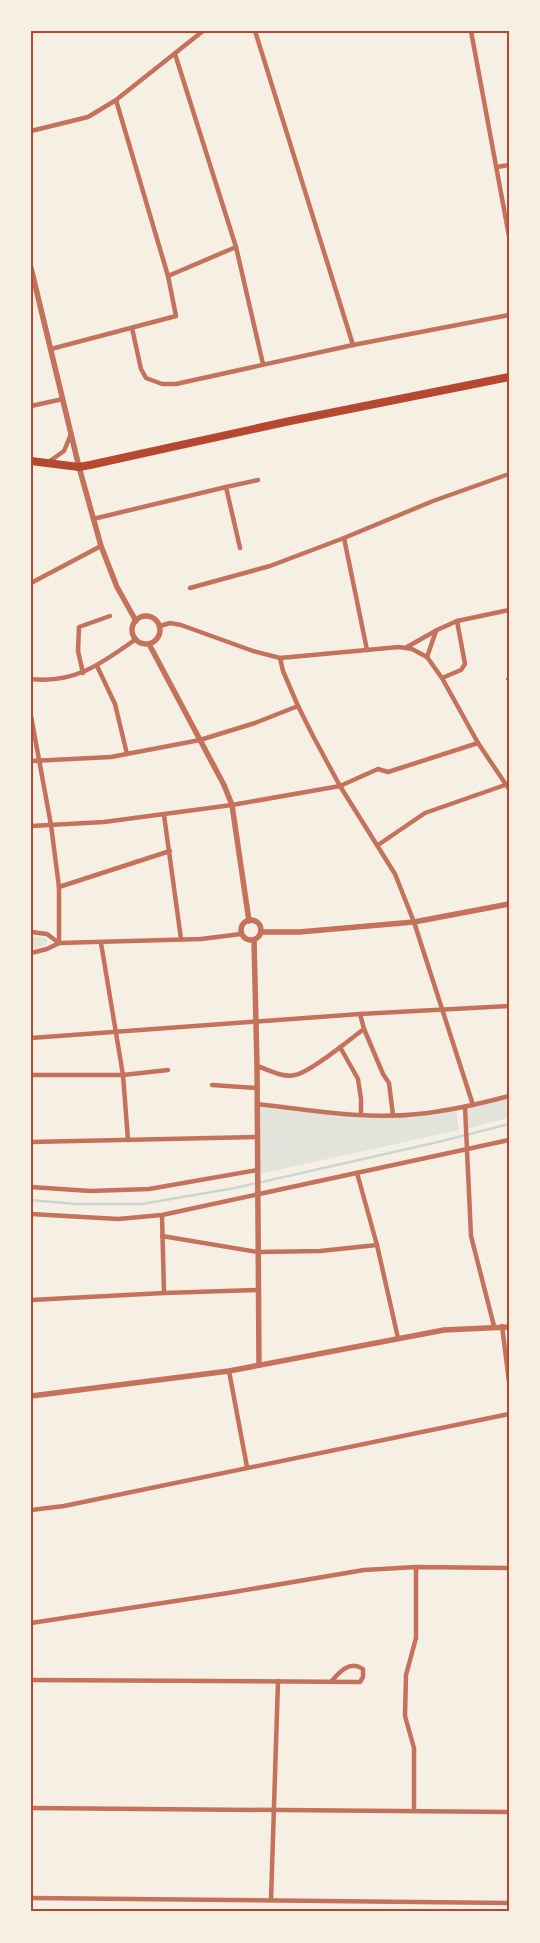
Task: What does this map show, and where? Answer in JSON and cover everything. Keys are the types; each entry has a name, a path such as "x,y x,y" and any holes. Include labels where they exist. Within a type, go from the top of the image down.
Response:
{"main road":[{"path":"31,461 79,467 509,376"}],"street":[{"path":"31,130 88,117 116,100 203,31"},
{"path":"255,31 353,345"},
{"path":"471,31 509,236"},
{"path":"175,54 236,247 263,364"},
{"path":"51,349 176,316 168,276 116,100"},
{"path":"497,167 509,165"},
{"path":"168,276 236,247"},
{"path":"31,268 100,546 117,587 136,620"},
{"path":"132,328 141,368 146,378 162,384 176,384 353,345 509,315"},
{"path":"31,406 63,400"},
{"path":"47,463 64,451 71,432"},
{"path":"190,588 270,566 433,501 509,474"},
{"path":"93,519 258,480"},
{"path":"226,487 240,548"},
{"path":"344,538 367,650"},
{"path":"31,583 100,546"},
{"path":"160,626 170,623 181,625 253,651 280,658 407,647 457,621 509,610"},
{"path":"83,673 78,651 79,627 110,616"},
{"path":"149,616 156,620 160,626 160,634 156,640 149,644 142,644 133,633 133,626 136,620 142,617 149,616"},
{"path":"442,678 461,670 465,664 457,621"},
{"path":"427,657 437,630"},
{"path":"31,679 45,681 83,673 97,666 136,639"},
{"path":"149,644 232,805 249,920"},
{"path":"407,647 427,657 442,678 478,743 509,789"},
{"path":"280,658 283,672 298,706 340,786 395,874 414,922 474,1105"},
{"path":"97,666 115,704 127,754"},
{"path":"31,761 83,760 200,740 255,723 298,706"},
{"path":"31,716 52,825 59,887 59,943"},
{"path":"31,826 164,816 340,786 378,769 388,772 478,743"},
{"path":"378,845 425,813 505,784"},
{"path":"164,816 182,940"},
{"path":"59,887 170,851"},
{"path":"261,932 299,932 414,922 509,904"},
{"path":"249,920 259,924 260,936 254,940 246,939 241,934 242,925 249,920"},
{"path":"31,932 47,934 59,943"},
{"path":"31,953 47,949 59,943 182,940 241,934"},
{"path":"254,940 257,1066 259,1365"},
{"path":"101,943 123,1075 128,1140"},
{"path":"31,1038 360,1014 509,1006"},
{"path":"360,1014 364,1029 383,1074 389,1083 393,1116"},
{"path":"257,1066 284,1076 296,1075 307,1070 364,1029"},
{"path":"340,1047 358,1079 361,1115"},
{"path":"31,1075 123,1075 168,1070"},
{"path":"212,1085 257,1088"},
{"path":"257,1104 361,1115 393,1116 466,1107 509,1096"},
{"path":"466,1107 465,1124 471,1236 494,1326"},
{"path":"31,1142 257,1137"},
{"path":"31,1214 118,1219 162,1216 466,1147 509,1140"},
{"path":"31,1188 90,1191 149,1189 257,1171"},
{"path":"357,1173 398,1338"},
{"path":"162,1216 164,1292"},
{"path":"162,1236 258,1252 320,1251 376,1245"},
{"path":"31,1300 164,1292 259,1290"},
{"path":"31,1396 229,1371 444,1330 494,1326 505,1326 508,1382"},
{"path":"229,1371 246,1467"},
{"path":"31,1510 64,1506 509,1414"},
{"path":"31,1623 364,1570 416,1567 509,1568"},
{"path":"414,1811 414,1748 405,1716 405,1700 406,1675 416,1638 416,1567"},
{"path":"31,1680 278,1681 331,1682 360,1682 363,1677 363,1669 357,1666 350,1666 340,1671 331,1682"},
{"path":"271,1900 278,1681"},
{"path":"31,1808 509,1812"},
{"path":"31,1898 509,1903"}],"shaded area":[{"path":"31,936 47,938 47,945 31,948"},
{"path":"509,1096 509,1118 466,1129 469,1106"},
{"path":"260,1107 362,1118 456,1109 459,1130 259,1174"}],"waterway":[{"path":"31,1200 75,1204 142,1204 235,1188 509,1124"}]}
